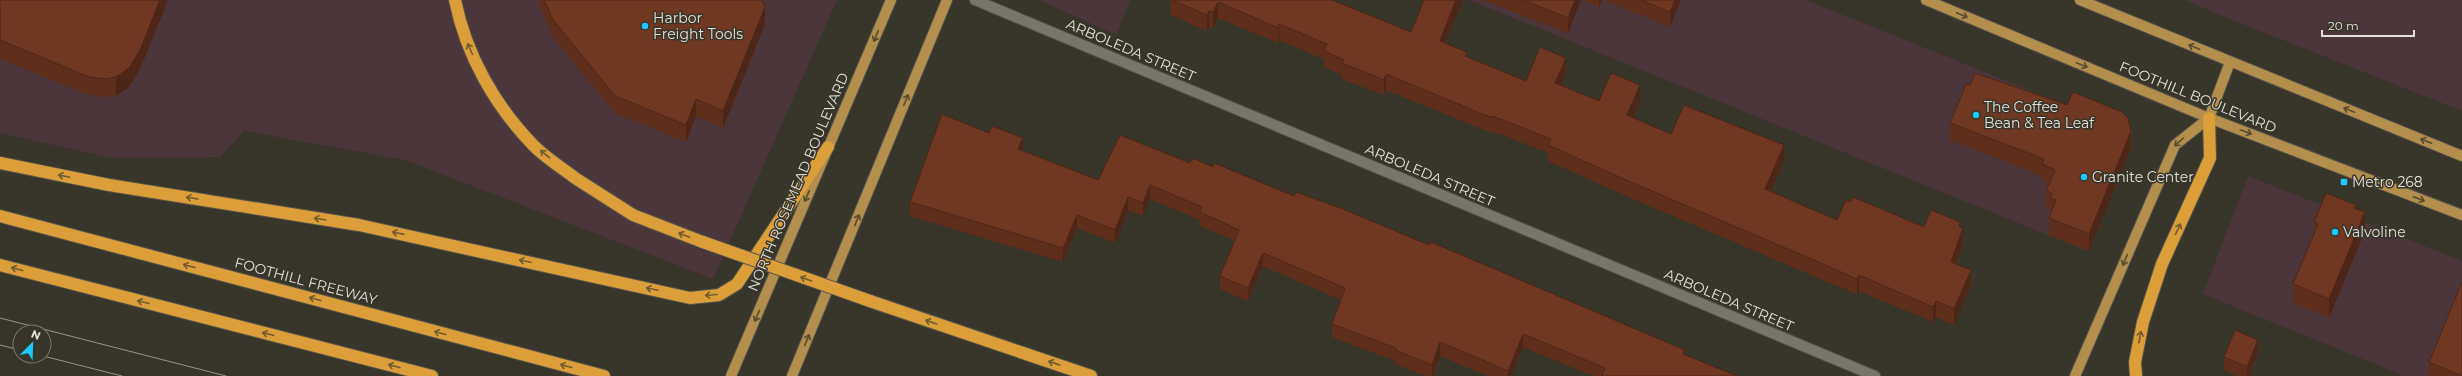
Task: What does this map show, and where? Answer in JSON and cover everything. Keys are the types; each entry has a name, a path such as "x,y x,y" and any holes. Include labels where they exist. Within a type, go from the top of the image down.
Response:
{"highway":[{"path":"455,0 460,26 483,78 506,115 536,147 575,178 634,215 700,241 870,301 1091,376"},
{"path":"2136,376 2135,362 2143,322 2162,264 2210,158 2209,118"},
{"path":"0,163 109,185 359,225 690,298 719,295 737,284 828,147"},
{"name":"FOOTHILL FREEWAY","path":"0,216 604,376"},
{"path":"0,265 432,376"}],"main road":[{"name":"NORTH ROSEMEAD BOULEVARD","path":"731,376 891,0"},
{"path":"792,376 947,0"},
{"name":"FOOTHILL BOULEVARD","path":"1926,0 2209,118 2462,215"},
{"path":"2080,0 2462,156"},
{"path":"2075,376 2174,145 2209,118 2230,62"}],"street":[{"name":"ARBOLEDA STREET","path":"975,0 1875,376"}],"shaded area":[{"path":"0,0 837,0 713,279 405,160 244,131 220,157 111,158 0,133"},
{"path":"1039,0 1130,0 1116,35"},
{"path":"1469,0 1806,0 2133,132 2087,251"},
{"path":"2184,0 2462,0 2462,111 2225,17"},
{"path":"2248,176 2462,261 2462,376 2404,376 2203,294"}],"building":[{"path":"0,0 160,0 141,48 129,68 116,77 106,79 89,77 0,40"},
{"path":"544,0 762,0 765,7 723,111 696,99 686,125 615,96 553,20"},
{"path":"1172,0 1332,0 1411,32 1424,0 1456,0 1440,41 1467,52 1465,56 1526,81 1540,47 1566,58 1555,83 1599,101 1611,73 1640,85 1627,115 1671,134 1684,105 1784,145 1765,189 1837,220 1846,200 1850,202 1853,197 1924,227 1931,210 1960,222 1959,226 1963,228 1951,262 1971,270 1954,309 1936,301 1933,307 1859,275 1857,279 1633,183 1548,145 1551,139 1492,116 1492,118 1386,74 1384,80 1342,63 1344,60 1324,51 1327,44 1279,24 1278,28 1218,2 1213,12 1209,11 1207,15"},
{"path":"1523,0 1575,0 1568,18"},
{"path":"1641,0 1675,0 1670,12"},
{"path":"1975,73 2067,105 2073,92 2122,112 2128,118 2131,131 2089,234 2049,218 2056,200 2050,198 2052,193 2046,191 2055,170 2042,164 2044,159 1950,123 1966,84 1970,85"},
{"path":"942,114 989,133 992,126 1023,138 1018,149 1098,180 1120,135 1190,163 1193,158 1213,167 1214,163 1294,196 1296,192 1343,209 1429,245 1431,242 1685,350 1683,354 1737,376 1602,376 1605,368 1523,334 1508,371 1440,342 1432,365 1395,350 1396,348 1332,324 1345,288 1263,253 1248,288 1220,276 1239,230 1200,212 1202,207 1150,185 1143,203 1128,197 1115,230 1077,215 1063,248 910,202"},
{"path":"2326,193 2356,205 2354,208 2365,212 2329,299 2293,284 2318,224 2314,222"},
{"path":"2462,282 2462,376 2429,362"},
{"path":"2235,330 2258,340 2247,367 2224,357"}],"tram line":[{"path":"0,318 226,376"},
{"path":"0,345 12,348"},
{"path":"52,358 122,376"}],"place":[{"name":"Harbor Freight Tools","path":"645,26"},
{"name":"The Coffee Bean & Tea Leaf","path":"1976,115"},
{"name":"Granite Center","path":"2084,177"},
{"name":"Metro 268","path":"2344,182"},
{"name":"Valvoline","path":"2335,232"}]}
